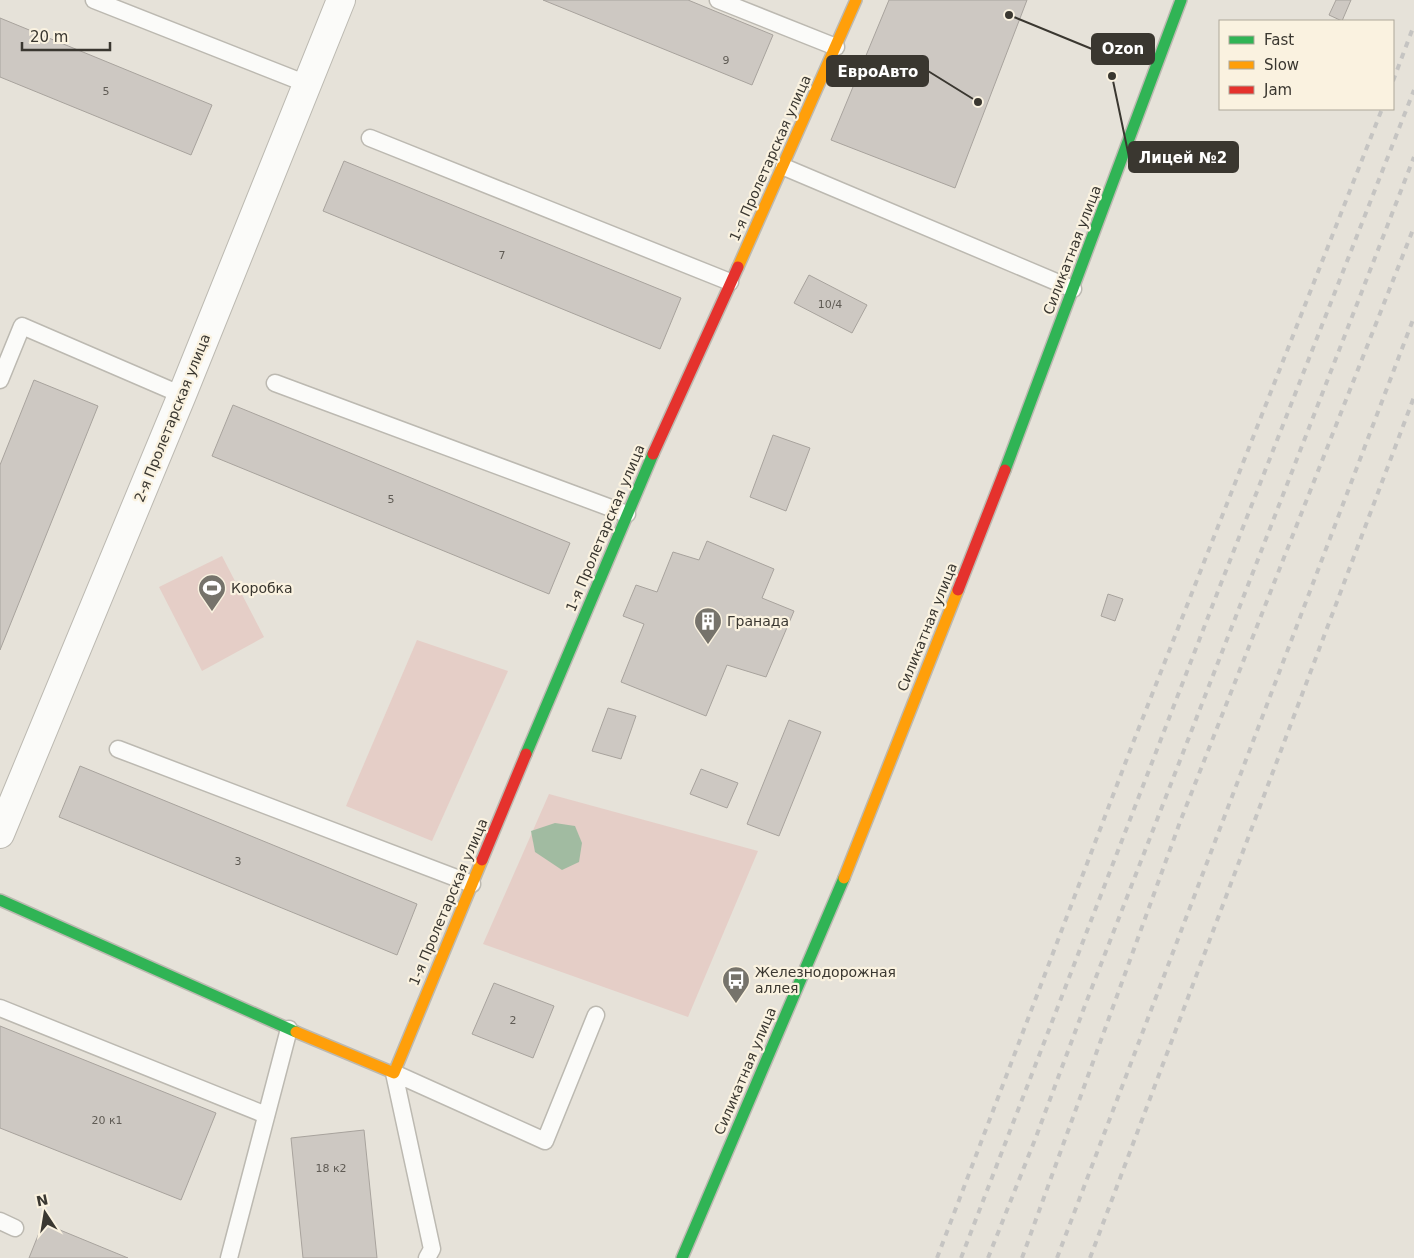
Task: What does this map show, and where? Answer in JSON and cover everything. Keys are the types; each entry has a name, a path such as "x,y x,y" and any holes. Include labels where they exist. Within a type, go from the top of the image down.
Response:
{"street":[{"name":"2-я Пролетарская улица","path":"0,834 182,395 341,0"},
{"name":"1-я Пролетарская улица","path":"394,1073 627,514 730,282 784,167 856,0"},
{"name":"Силикатная улица","path":"682,1258 840,887 987,517 1181,0"},
{"path":"0,900 288,1029 394,1073"}],"lane":[{"path":"94,0 307,84"},
{"path":"718,0 836,48"},
{"path":"370,138 730,282"},
{"path":"784,167 1073,289"},
{"path":"0,380 22,326 182,395"},
{"path":"275,383 627,514"},
{"path":"118,749 472,884"},
{"path":"0,1008 266,1115"},
{"path":"394,1073 545,1141 596,1015"},
{"path":"229,1258 288,1029"},
{"path":"394,1073 432,1249 427,1258"}],"shaded area":[{"name":"Коробка","path":"222,556 264,637 202,671 159,587"},
{"path":"417,640 508,671 432,841 346,806"},
{"path":"549,794 758,851 688,1017 483,944"},
{"path":"555,823 575,826 582,843 579,862 562,870 535,852 531,831"}],"building":[{"path":"543,0 688,0 773,35 752,85"},
{"path":"889,0 1027,0 955,188 831,140"},
{"path":"1336,0 1351,0 1342,20 1329,15"},
{"path":"0,18 212,105 191,155 0,77"},
{"path":"344,161 681,298 660,349 323,211"},
{"path":"809,275 867,305 852,333 794,303"},
{"path":"34,380 98,406 0,650 0,465"},
{"path":"233,405 570,543 549,594 212,456"},
{"path":"773,435 810,448 786,511 750,497"},
{"name":"Гранада","path":"707,541 774,569 762,598 794,611 766,677 727,665 706,716 621,682 644,624 623,616 636,585 657,592 673,552 699,560"},
{"path":"1108,594 1123,599 1115,621 1101,616"},
{"path":"608,708 636,716 621,759 592,751"},
{"path":"789,720 821,732 779,836 747,824"},
{"path":"80,766 417,904 397,955 59,817"},
{"path":"701,769 738,783 727,808 690,794"},
{"path":"494,983 554,1006 533,1058 472,1034"},
{"path":"0,1026 216,1113 181,1200 0,1128"},
{"path":"364,1130 377,1258 303,1258 291,1138"},
{"path":"43,1223 128,1258 29,1258"}],"railway":[{"path":"1394,78 1414,25"},
{"path":"961,1258 1220,586 1414,90"},
{"path":"937,1258 1131,748 1382,110"},
{"path":"988,1258 1414,157"},
{"path":"1022,1258 1180,822 1414,227"},
{"path":"1057,1258 1414,317"},
{"path":"1090,1258 1414,397"}],"traffic: fast":[{"path":"1005,470 1181,0"},
{"path":"526,754 653,454"},
{"path":"682,1258 844,878"},
{"path":"0,900 296,1032"}],"traffic: slow":[{"path":"738,267 856,0"},
{"path":"844,878 958,590"},
{"path":"296,1032 394,1073 482,860"}],"traffic: jam":[{"path":"653,454 738,267"},
{"path":"958,590 1005,470"},
{"path":"482,860 526,754"}],"place":[{"name":"Ozon","path":"1009,15"},
{"name":"Лицей №2","path":"1112,76"},
{"name":"ЕвроАвто","path":"978,102"},
{"name":"Коробка","path":"212,612"},
{"name":"Гранада","path":"708,645"},
{"name":"Железнодорожная аллея","path":"736,1004"}]}
